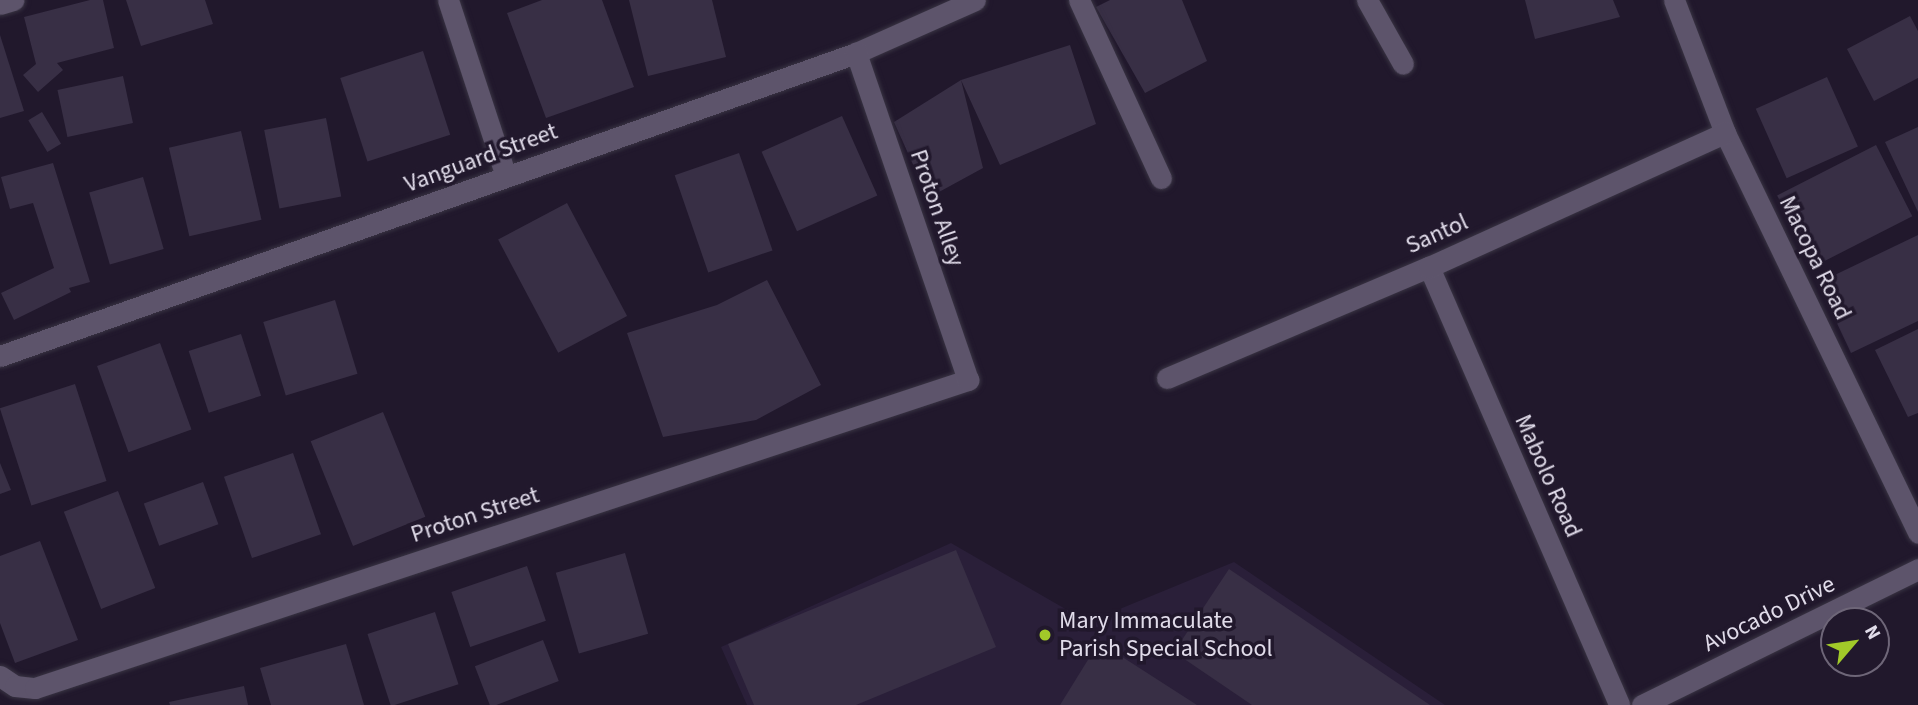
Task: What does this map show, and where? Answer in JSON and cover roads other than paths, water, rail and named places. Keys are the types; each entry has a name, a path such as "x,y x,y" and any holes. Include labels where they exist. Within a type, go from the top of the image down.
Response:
{"street":[{"path":"0,4 13,0"},
{"path":"448,0 506,176"},
{"name":"Vanguard Street","path":"0,356 856,52 975,0"},
{"path":"1079,0 1161,178"},
{"path":"1367,0 1403,64"},
{"name":"Macopa Road","path":"1674,0 1725,133 1918,533"},
{"name":"Proton Alley","path":"856,52 968,380"},
{"name":"Santol","path":"1167,378 1429,267 1725,133"},
{"name":"Mabolo Road","path":"1429,267 1619,705"},
{"name":"Proton Street","path":"0,676 15,685 35,688 968,380"},
{"name":"Avocado Drive","path":"1642,705 1918,569"}],"place":[{"name":"Mary Immaculate Parish Special School","path":"1045,635"}]}
